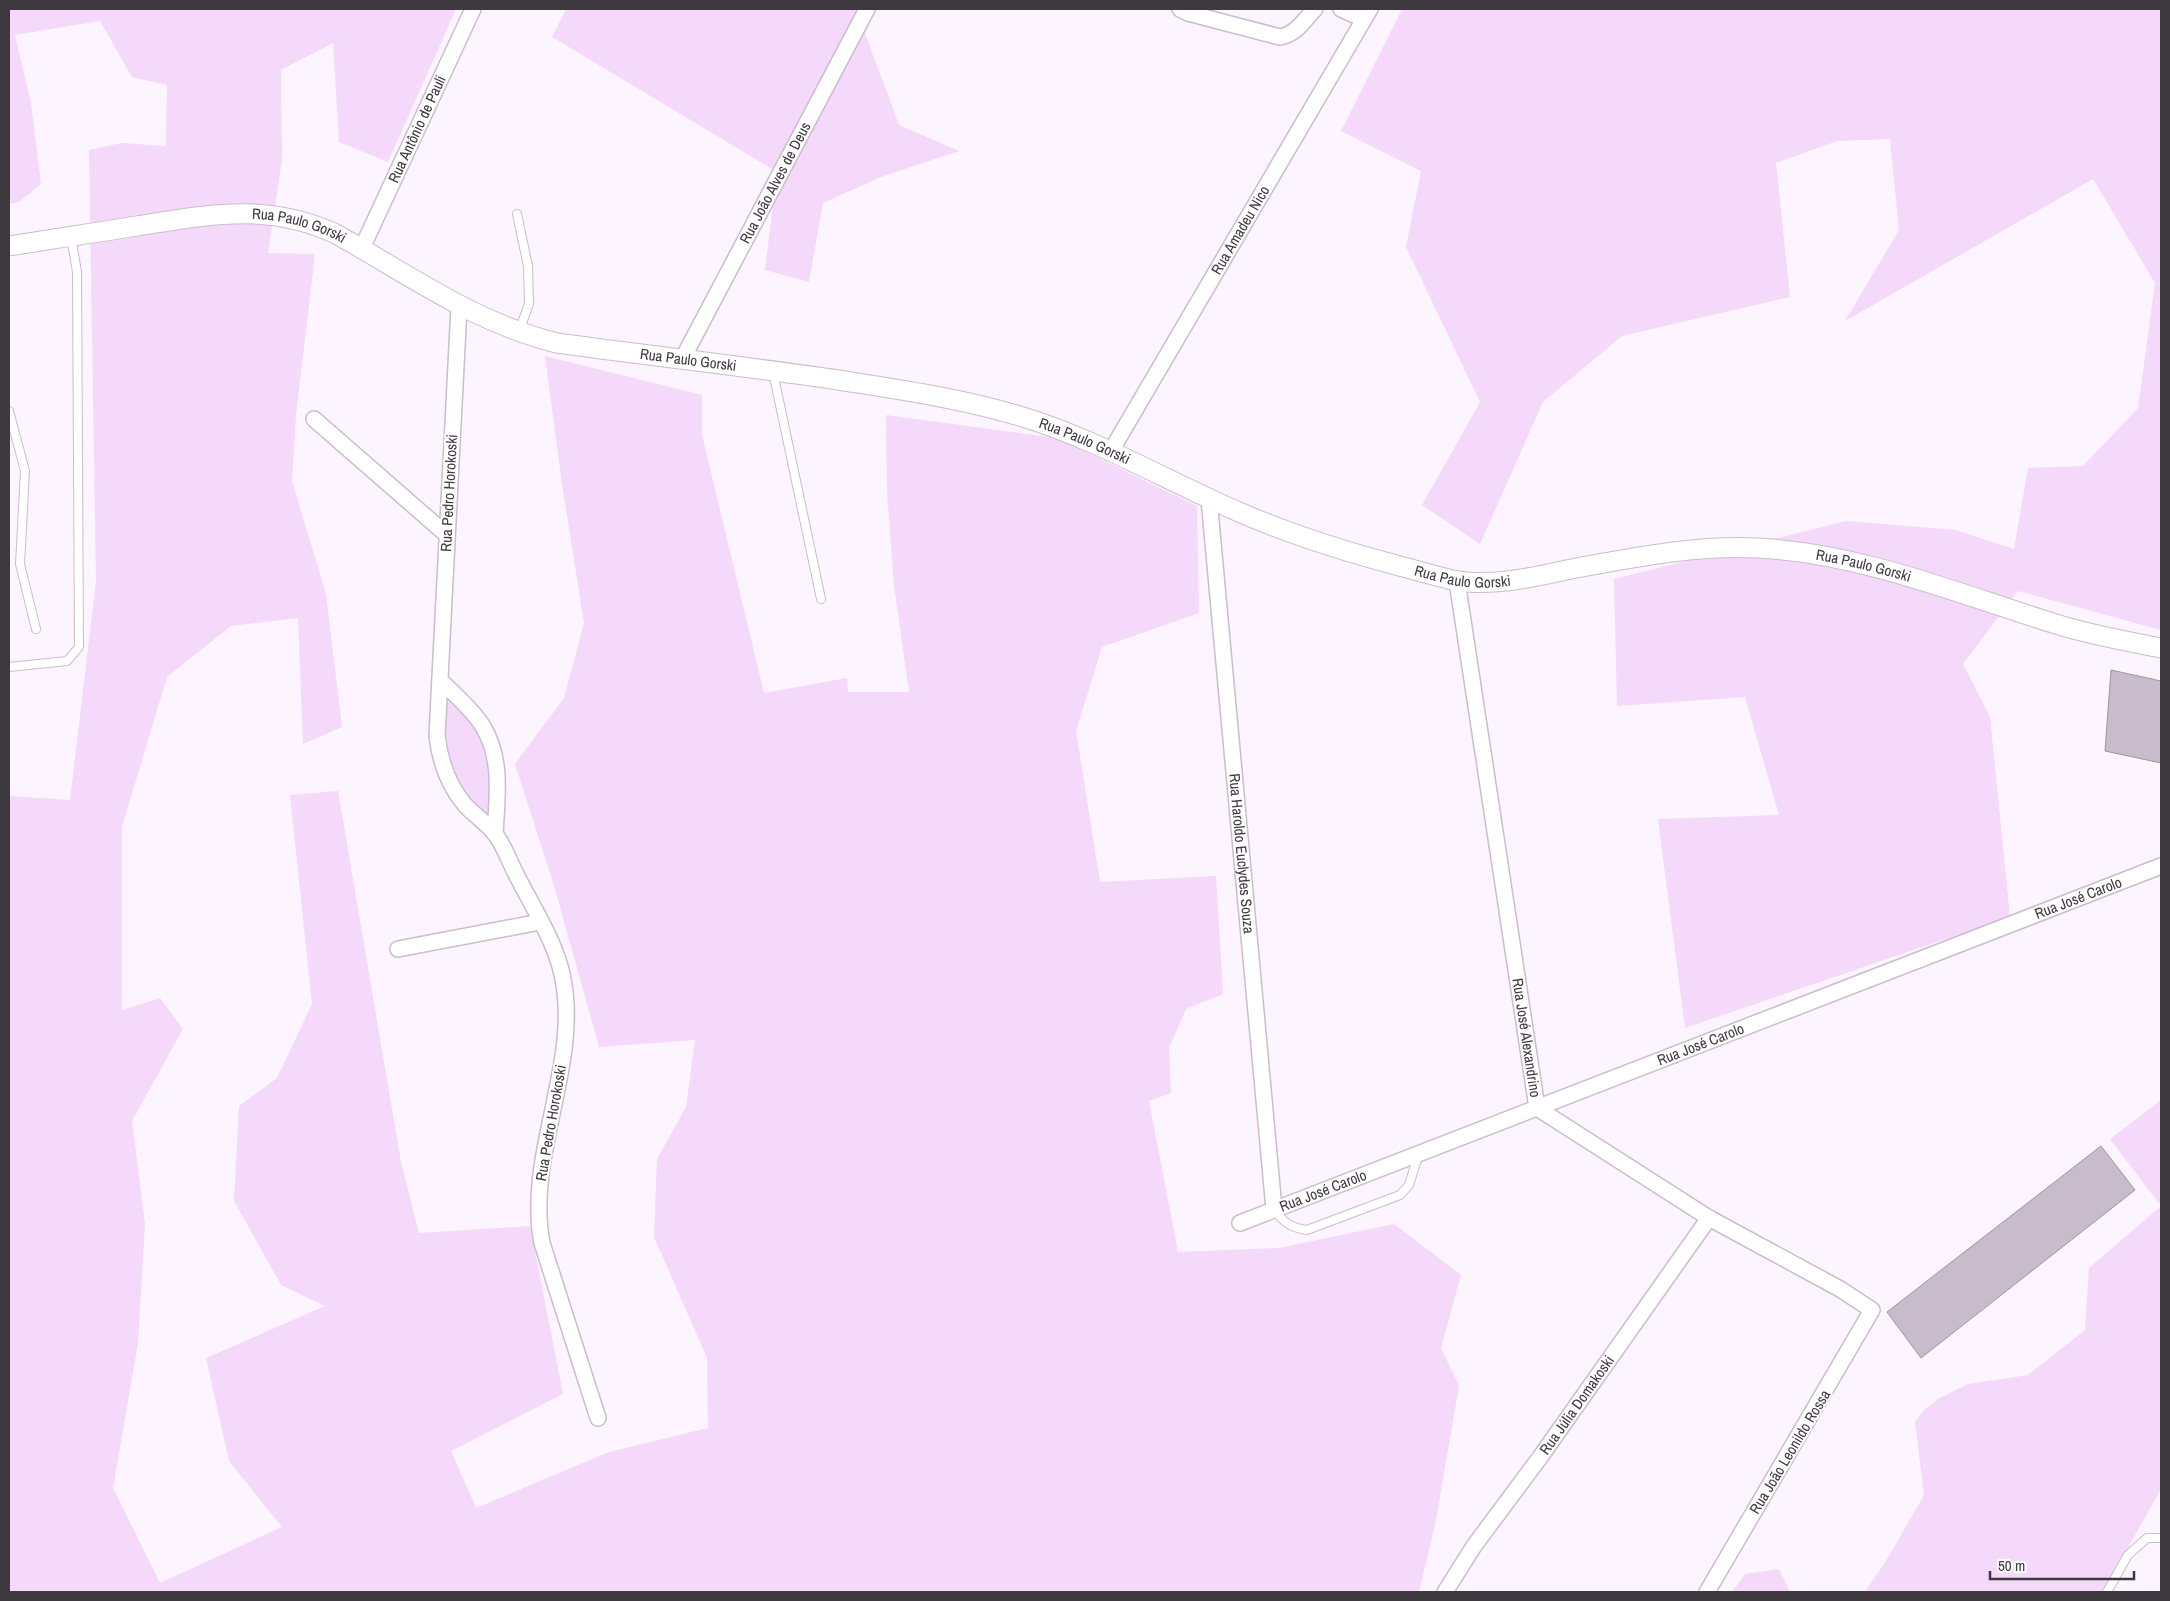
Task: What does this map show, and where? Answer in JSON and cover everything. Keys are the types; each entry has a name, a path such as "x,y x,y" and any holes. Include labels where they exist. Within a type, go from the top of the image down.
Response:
{"street":[{"name":"Rua Antônio de Pauli","path":"362,248 473,9"},
{"name":"Rua João Alves de Deus","path":"683,358 867,9"},
{"path":"1180,9 1188,13 1280,37 1288,36 1296,30 1315,9"},
{"path":"1341,9 1366,14"},
{"name":"Rua Amadeu Nico","path":"1111,451 1366,14"},
{"name":"Rua Paulo Gorski","path":"9,246 213,214 264,213 313,223 362,248 459,306 519,332 557,343 772,370 979,405 1063,430 1111,451 1209,499 1267,524 1357,554 1457,581 1488,582 1520,578 1680,550 1718,547 1803,552 1850,562 1908,578 2086,633 2161,648"},
{"name":"Rua Pedro Horokoski","path":"459,306 437,736 439,755 446,774 466,805 495,834 540,922 562,972 566,998 561,1061 540,1186 538,1221 542,1243 598,1418"},
{"path":"314,419 447,535"},
{"name":"Rua Haroldo Euclydes Souza","path":"1209,499 1274,1209"},
{"name":"Rua José Alexandrino","path":"1457,581 1537,1108 1710,1218 1840,1289 1872,1310"},
{"path":"440,680 477,720 490,741 496,762 498,781 495,834"},
{"name":"Rua José Carolo","path":"1240,1223 2161,866"},
{"path":"398,949 540,922"},
{"name":"Rua Júlia Domakoski","path":"1445,1592 1474,1546 1535,1464 1710,1218"},
{"name":"Rua João Leonildo Rossa","path":"1707,1592 1872,1310"}],"lane":[{"path":"517,214 528,266 529,295 529,304 519,332"},
{"path":"9,668 67,661 79,647 77,272 72,236"},
{"path":"772,370 821,599"},
{"path":"9,411 25,471 20,564 36,630"},
{"path":"1274,1209 1282,1221 1297,1228 1307,1230 1400,1195 1409,1185 1419,1153"},
{"path":"2108,1592 2128,1555 2147,1538 2161,1538"}],"shaded area":[{"path":"9,9 456,9 388,162 339,142 333,43 281,70 282,160 268,253 315,254 296,415 292,481 326,594 342,727 303,744 298,618 231,626 167,677 122,827 122,1010 160,998 183,1029 132,1121 145,1224 138,1343 113,1488 160,1583 282,1527 229,1461 206,1358 325,1306 281,1285 234,1201 239,1106 277,1078 312,1004 290,795 338,791 401,1162 419,1233 530,1226 563,1394 451,1451 476,1508 609,1452 708,1428 707,1358 654,1237 657,1159 686,1107 695,1040 599,1047 555,889 515,764 564,698 584,623 562,484 545,356 702,395 702,435 764,693 847,678 848,692 909,692 894,585 887,492 886,415 1057,438 1197,506 1199,613 1102,647 1076,731 1100,882 1216,876 1223,994 1186,1009 1169,1048 1171,1093 1149,1101 1178,1252 1279,1248 1394,1224 1461,1275 1441,1348 1459,1386 1435,1525 1419,1592 9,1592 9,796 70,800 96,581 89,150 121,143 166,146 167,85 132,77 100,21 15,35 31,103 41,184 19,202 9,204"},
{"path":"566,9 856,9 899,125 959,151 881,177 823,203 809,282 765,270 777,172 552,37"},
{"path":"1402,9 2161,9 2161,630 2018,591 1963,664 1990,717 2010,917 1685,1028 1658,819 1779,815 1745,697 1617,706 1614,579 1846,521 1956,530 2014,549 2028,468 2083,466 2138,408 2155,283 2093,179 1845,321 1899,230 1890,139 1837,141 1776,163 1790,297 1622,336 1543,402 1480,544 1422,505 1480,402 1406,247 1421,171 1341,131"},
{"path":"445,699 471,725 484,751 487,765 489,817 464,789 451,764 446,736"},
{"path":"2161,1100 2161,1206 2110,1139"},
{"path":"2161,1206 2161,1489 2103,1592 1865,1592 1889,1556 1924,1495 1915,1422 1924,1410 1938,1399 1968,1384 2028,1375 2085,1330 2089,1268"},
{"path":"1779,1569 1790,1592 1732,1592 1745,1574"}],"building":[{"path":"2111,670 2161,681 2161,763 2105,751"},
{"path":"2101,1146 2135,1190 1921,1358 1887,1312"}]}
